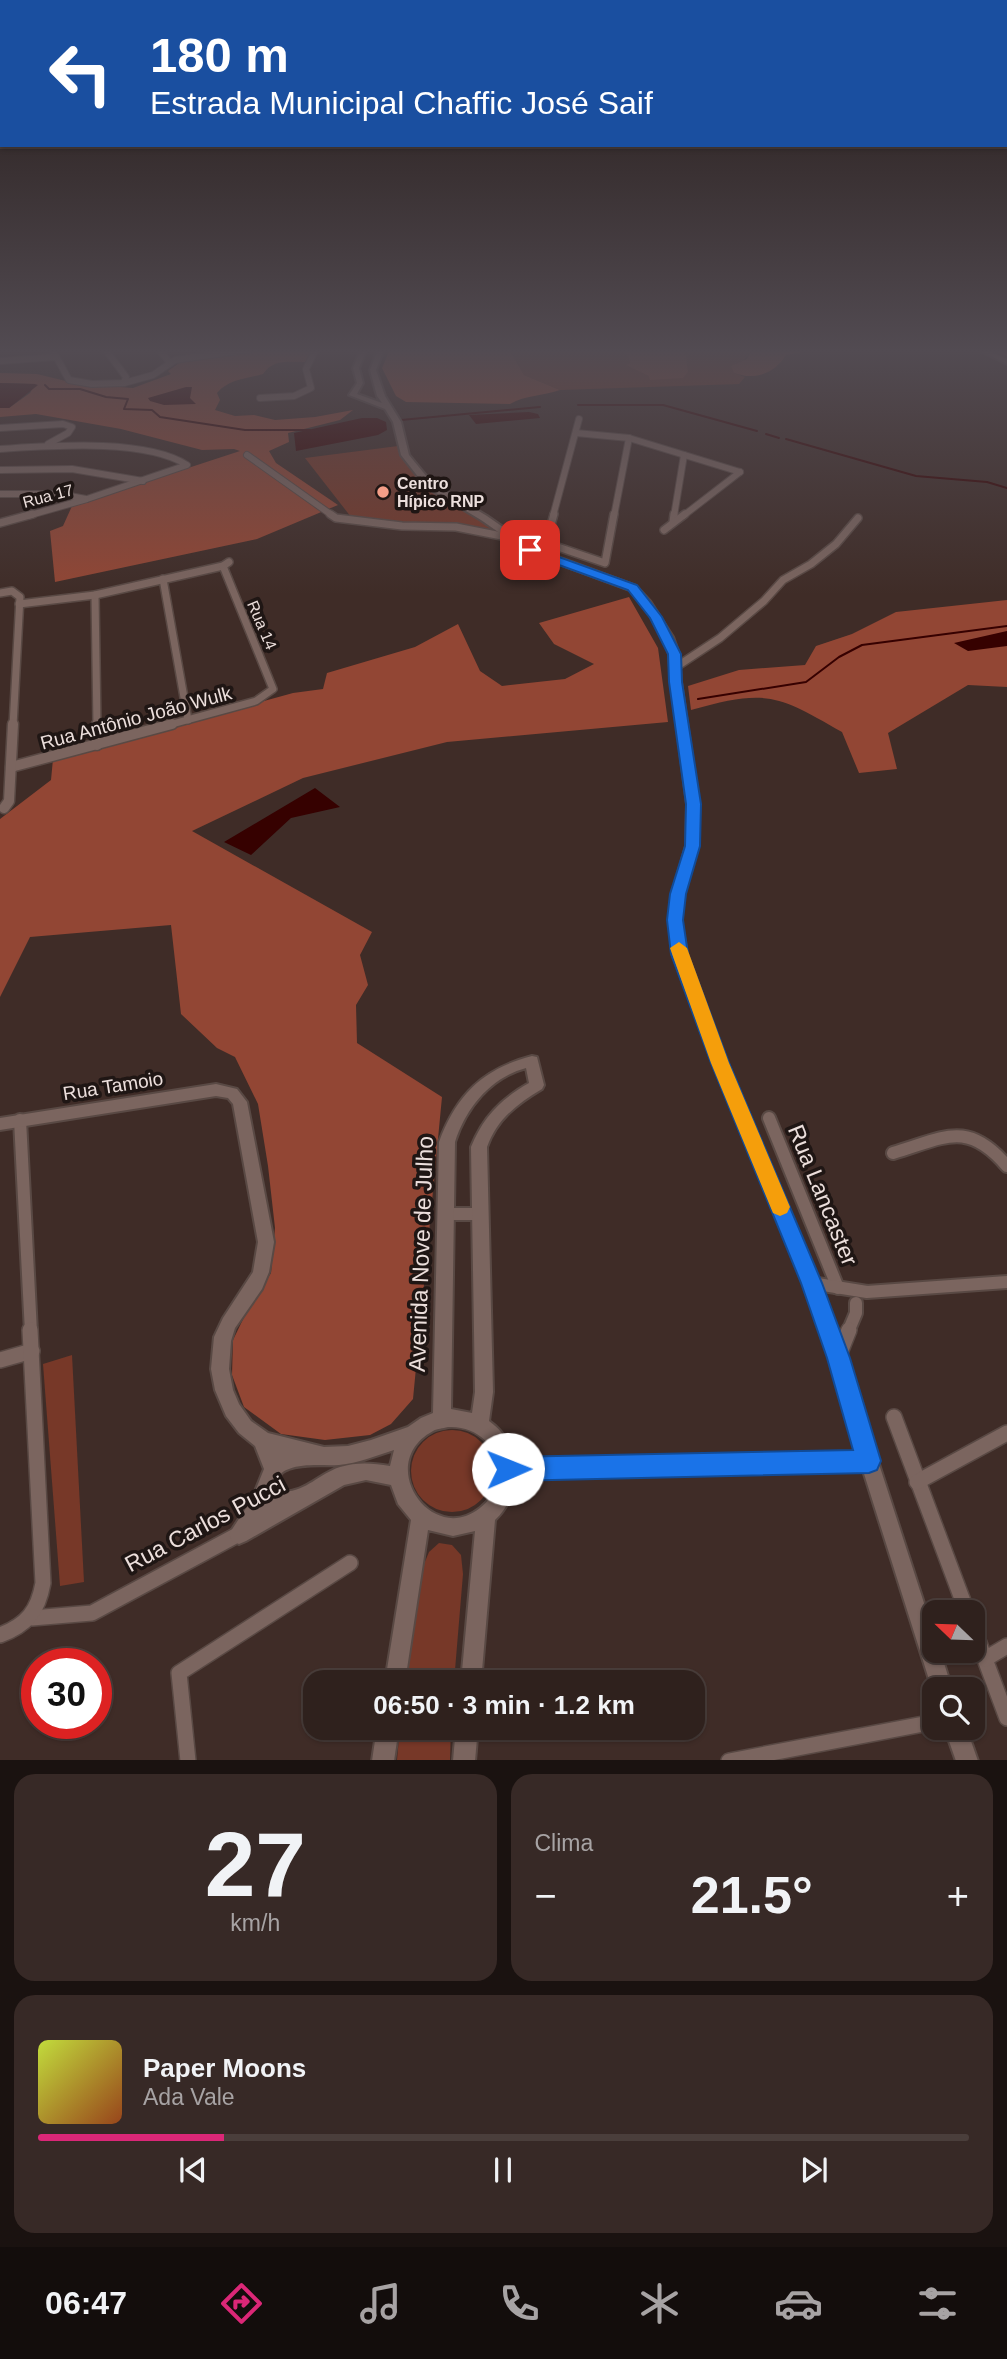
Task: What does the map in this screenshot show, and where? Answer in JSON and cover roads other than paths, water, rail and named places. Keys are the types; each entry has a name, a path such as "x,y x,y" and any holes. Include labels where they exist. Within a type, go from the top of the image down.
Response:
{"street":[{"path":"0,449 46,445 69,431"},
{"path":"399,431 405,455 429,485 530,550 632,588 647,603 668,637 676,667 693,804 692,846 680,885 675,920 680,954 720,1063 839,1358 938,1677"},
{"path":"629,438 605,563 562,550 546,542 576,433 629,438 740,472 664,530"},
{"name":"Rua 17","path":"0,523 87,499 187,465 180,459 137,450 46,445"},
{"path":"247,455 337,518 402,526 456,527 512,538"},
{"path":"673,522 684,455"},
{"path":"0,470 72,469 143,481"},
{"path":"0,494 59,494 87,499"},
{"path":"676,667 720,638 764,601 783,580 811,564 836,544 858,518"},
{"name":"Rua 14","path":"163,579 226,564 273,689 268,694"},
{"path":"19,604 95,595 163,579 188,720"},
{"path":"0,593 17,593 19,604 10,735 9,802 4,808"},
{"path":"95,595 97,745"},
{"name":"Rua Antônio João Wulk","path":"11,767 234,708 268,694"},
{"path":"0,736 10,735"},
{"name":"Avenida Nove de Julho","path":"442,1420 447,1142 452,1124 462,1107 489,1080 509,1068 532,1060 537,1085 499,1109 485,1130 480,1147 484,1392 480,1424"},
{"name":"Rua Tamoio","path":"0,1124 216,1090 232,1093 240,1102 266,1242 266,1256 265,1268 256,1286 222,1338 220,1361 222,1382 232,1409 246,1429 262,1440"},
{"name":"Rua Lancaster","path":"769,1118 843,1289 856,1303"},
{"path":"20,1120 43,1565 41,1597 34,1616"},
{"path":"893,1153 957,1135 968,1135 987,1142 1007,1166"},
{"path":"445,1214 481,1213"},
{"path":"811,1283 867,1292 1007,1282"},
{"path":"839,1358 856,1313 856,1303 867,1292"},
{"path":"0,1360 32,1351"},
{"path":"894,1417 962,1600"},
{"path":"239,1534 259,1505 271,1477 284,1460 349,1455 417,1433 442,1420 464,1418 480,1424 494,1434 503,1448 508,1469 507,1484 499,1502 486,1516 470,1524 449,1527 430,1523 421,1517 404,1497 399,1477 400,1463 406,1446 417,1433"},
{"path":"917,1482 1007,1433"},
{"path":"305,1498 279,1502 271,1497 271,1477 262,1440 322,1456"},
{"path":"508,1469 869,1461"},
{"name":"Rua Carlos Pucci","path":"0,1635 22,1626 34,1616 92,1613 341,1476 366,1471 399,1477"},
{"path":"472,1670 486,1516"},
{"path":"397,1670 421,1517"},
{"path":"188,1760 179,1673 350,1563"},
{"path":"1007,1646 985,1659 1007,1718"},
{"path":"729,1760 922,1724"},
{"path":"383,1760 386,1740"},
{"path":"464,1760 466,1740"},
{"path":"960,1740 967,1760"}],"waterway":[{"path":"766,434 779,438"},
{"path":"786,439 916,476 987,482 1007,488"},
{"path":"698,699 806,682 839,657 862,645 1007,626"}],"place":[{"name":"Centro Hípico RNP","path":"383,492"}]}
